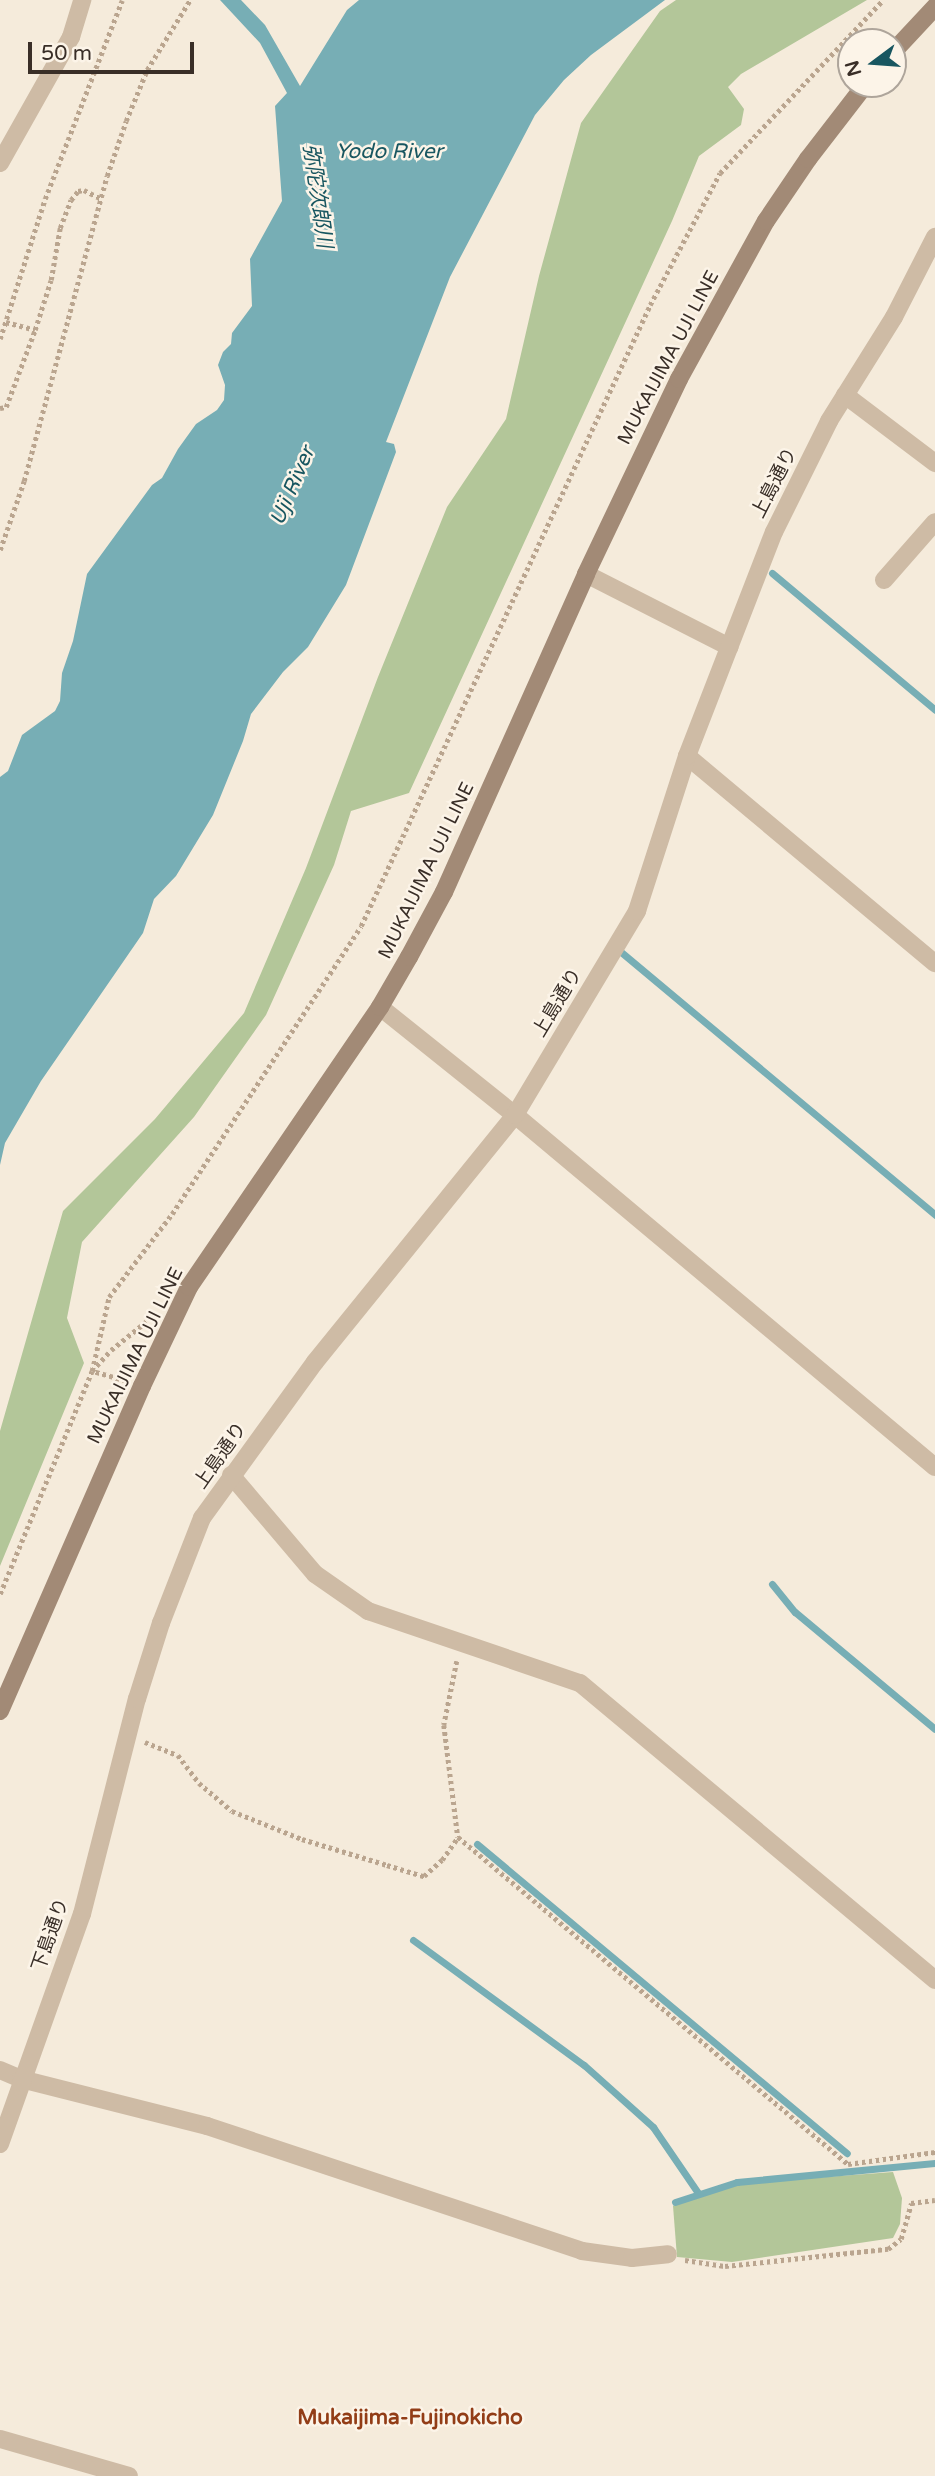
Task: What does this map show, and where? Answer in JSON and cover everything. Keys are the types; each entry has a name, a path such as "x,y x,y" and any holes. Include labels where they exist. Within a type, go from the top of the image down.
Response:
{"main road":[{"path":"907,37 935,8"},
{"name":"MUKAIJIMA UJI LINE","path":"0,1710 142,1386 189,1287 380,1007 444,892 586,574 679,379 766,221 808,159 855,98"}],"street":[{"path":"0,163 71,37 82,0"},
{"name":"上島通り","path":"128,1736 161,1623 202,1518 315,1362 515,1115 637,911 687,756 774,532 845,395 894,317 935,237"},
{"path":"845,395 935,463"},
{"path":"884,580 935,522"},
{"path":"586,574 729,646"},
{"path":"687,756 935,963"},
{"path":"380,1007 515,1115 935,1467"},
{"path":"231,1475 315,1574 368,1611 580,1683 935,1980"},
{"name":"下島通り","path":"0,2144 82,1914 128,1736"},
{"path":"0,2070 21,2079 207,2126 582,2250 632,2258 668,2254"},
{"path":"0,2439 129,2476"}],"path":[{"path":"0,339 49,187 122,0"},
{"path":"0,550 24,481 102,198 126,121 147,70 190,0"},
{"path":"0,1594 92,1371 109,1297 172,1214 361,926 650,305 720,173 883,0"},
{"path":"0,408 6,407 35,330 51,280 60,228 71,200 78,191 84,190 102,198"},
{"path":"6,322 35,330"},
{"path":"92,1371 111,1350 159,1311"},
{"path":"92,1371 142,1386"},
{"path":"128,1736 178,1755 199,1783 232,1811 326,1847 424,1876 443,1860 458,1837 444,1725 461,1643"},
{"path":"458,1837 848,2164 935,2152"},
{"path":"668,2254 676,2259 725,2266 888,2249 901,2239 911,2203 935,2200"}],"green space":[{"path":"676,0 867,0 741,74 728,87 744,109 741,125 699,156 672,221 409,793 351,811 334,865 266,1015 194,1117 82,1242 67,1318 84,1363 0,1566 0,1431 63,1211 155,1119 244,1013 306,868 378,677 447,507 506,419 539,276 581,123 660,11"},
{"path":"893,2172 902,2198 900,2224 893,2238 732,2262 677,2257 673,2206 693,2196 747,2183"}],"water":[{"name":"Yodo River","path":"220,0 241,0 265,25 300,86 347,10 359,0 665,0 591,55 564,80 535,115 450,277 386,442 394,444 396,452 346,585 308,647 283,672 251,714 213,815 176,876 154,899 143,933 41,1081 5,1143 0,1165 0,777 8,771 22,735 55,711 60,701 62,673 73,641 87,574 152,485 162,478 196,424 217,410 224,400 225,385 218,365 223,352 231,344 232,333 252,306 250,259 282,201 275,106 287,93 260,43"}],"waterway":[{"path":"772,573 935,710"},
{"path":"621,952 935,1215"},
{"path":"772,1584 795,1612 935,1729"},
{"path":"477,1844 847,2153"},
{"path":"413,1940 584,2065 653,2127 698,2193"},
{"path":"675,2202 737,2182 935,2163"}],"district":[{"name":"Mukaijima-Fujinokicho","path":"410,2418"}],"water label":[{"name":"弥陀次郎川","path":"317,196"},
{"name":"Uji River","path":"293,486"}]}
